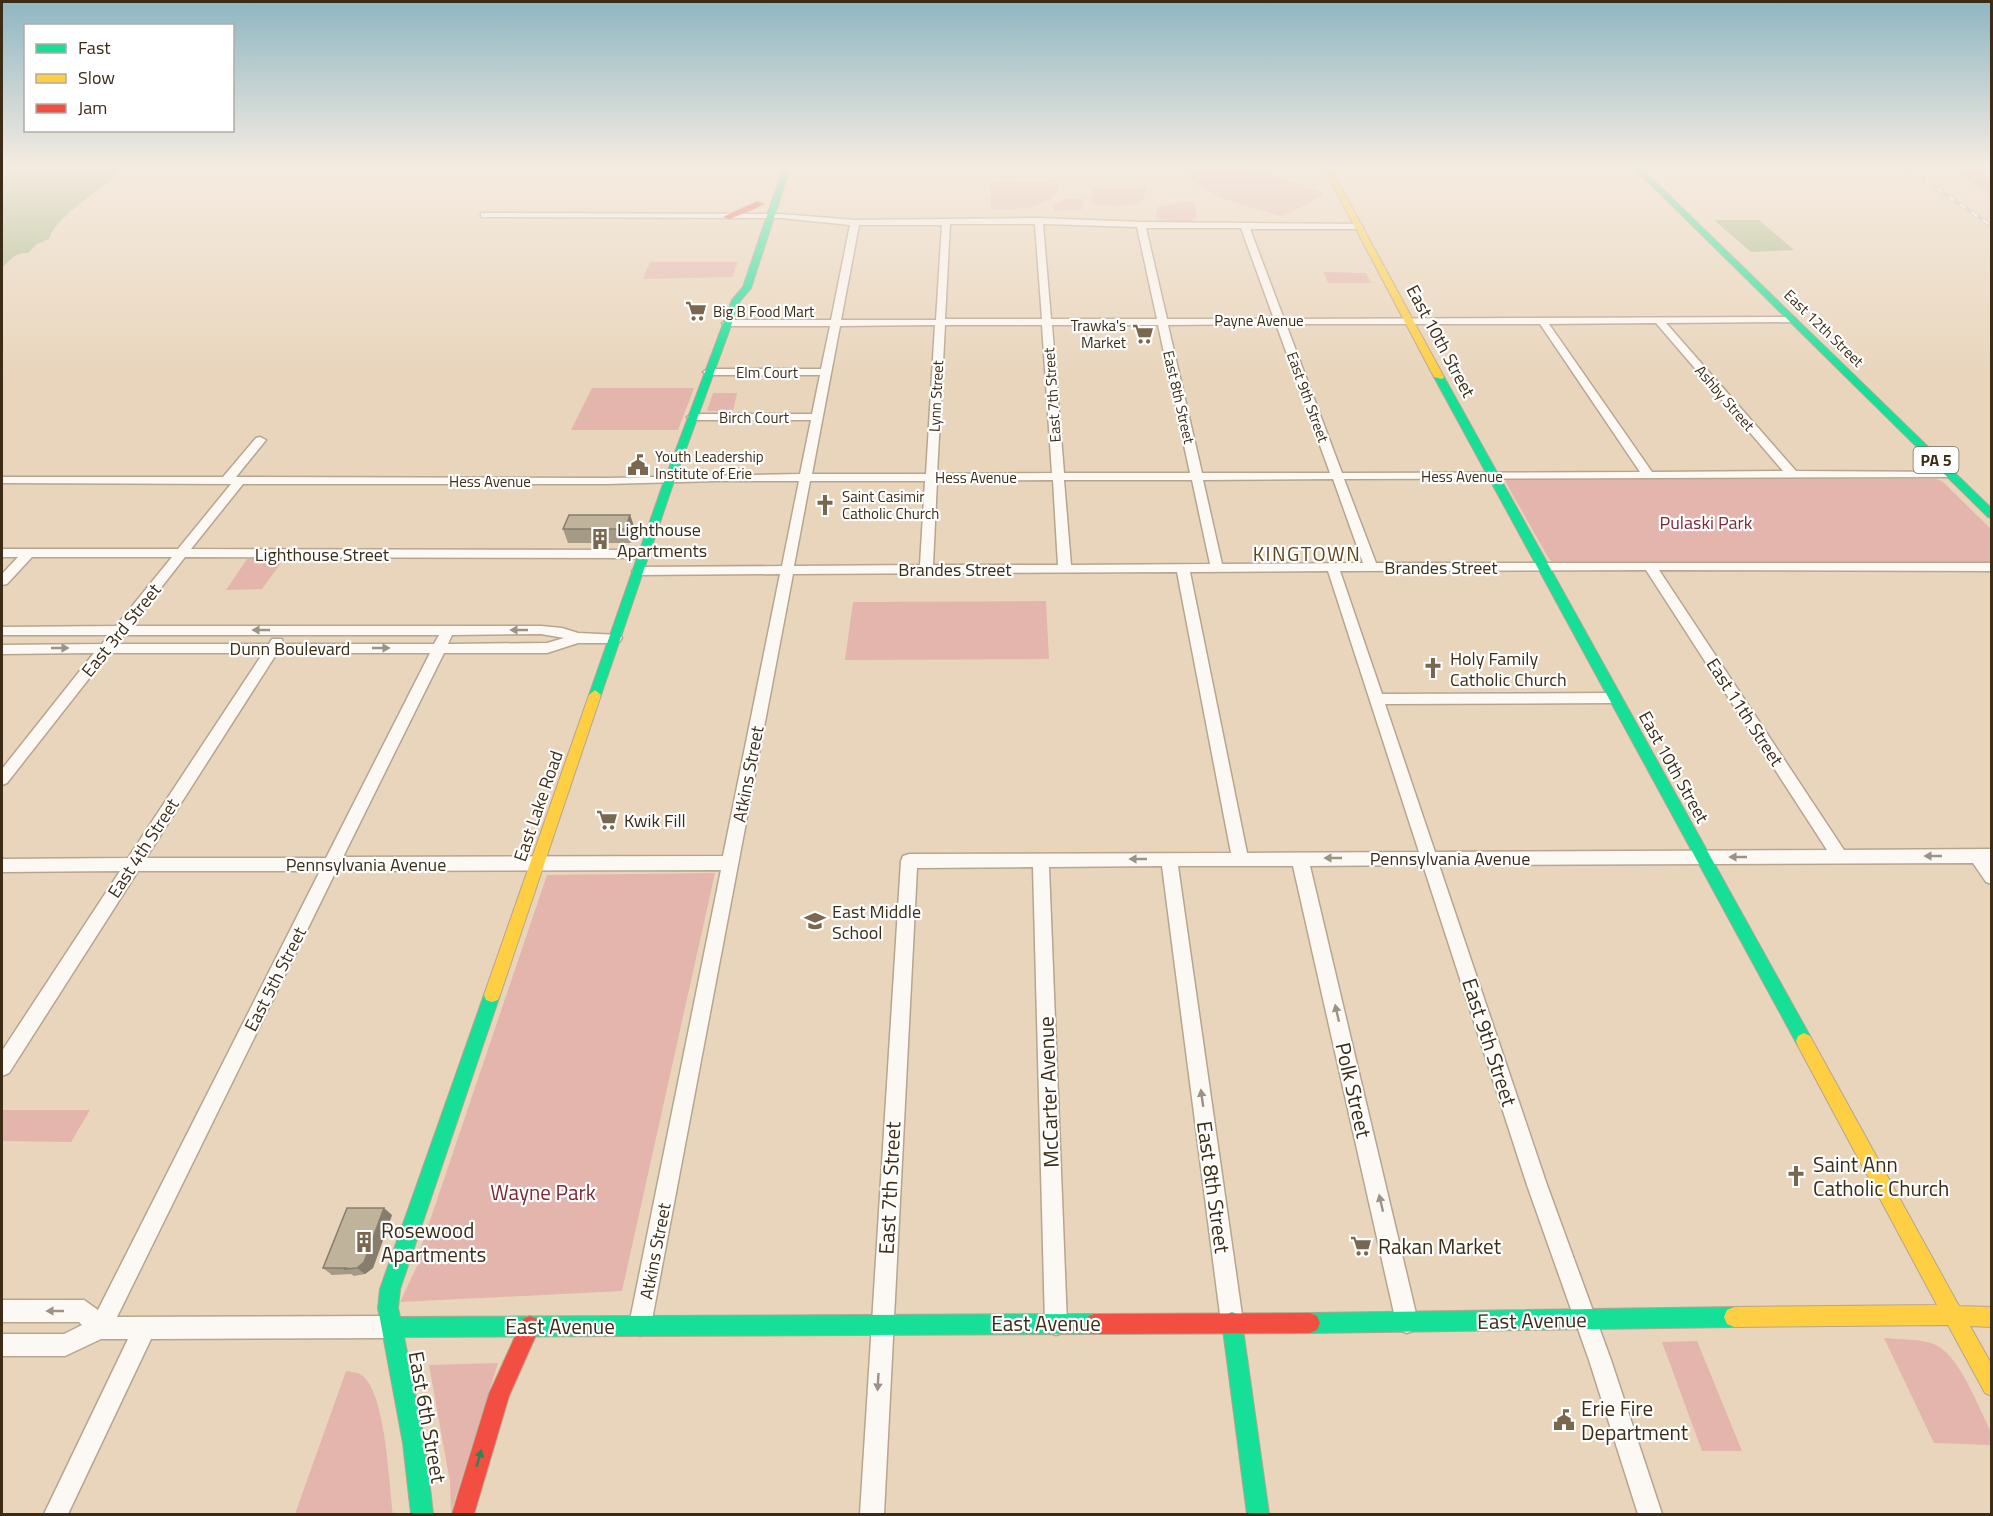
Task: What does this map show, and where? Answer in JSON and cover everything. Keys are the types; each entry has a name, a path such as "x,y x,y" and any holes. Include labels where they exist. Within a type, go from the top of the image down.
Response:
{"main road":[{"name":"East Lake Road","path":"736,300 733,288 752,236"},
{"name":"East Lake Road","path":"391,1327 388,1299 390,1289 669,479 736,300 747,288 764,236"},
{"name":"East 10th Street","path":"1364,236 1614,698 1992,1386"},
{"name":"East 12th Street","path":"1706,236 1992,514"},
{"name":"East Avenue","path":"391,1327 1407,1322 1913,1314 1992,1317"},
{"name":"East 8th Street","path":"1232,1322 1258,1515"},
{"path":"463,1515 498,1391 530,1326"},
{"name":"East 6th Street","path":"391,1327 414,1443 422,1515"}],"street":[{"name":"Atkins Street","path":"640,1325 852,236"},
{"name":"Lynn Street","path":"926,569 945,236"},
{"name":"East 7th Street","path":"1040,236 1065,569"},
{"name":"East 8th Street","path":"1143,236 1217,568"},
{"name":"East 9th Street","path":"1248,236 1371,567"},
{"path":"1542,320 1649,476"},
{"name":"Ashby Street","path":"1657,320 1793,475"},
{"name":"Payne Avenue","path":"727,323 1792,320"},
{"name":"Elm Court","path":"708,372 826,372"},
{"name":"Birch Court","path":"692,417 817,417"},
{"name":"East 3rd Street","path":"2,778 183,553 260,440"},
{"name":"Hess Avenue","path":"2,480 1950,474"},
{"name":"Lighthouse Street","path":"2,553 644,554"},
{"path":"2,581 29,553"},
{"name":"Brandes Street","path":"638,571 1650,566 1992,567"},
{"name":"East 11th Street","path":"1650,566 1840,857"},
{"path":"1183,568 1240,859"},
{"name":"East 9th Street","path":"1333,568 1537,1185 1586,1319 1650,1515"},
{"name":"East 4th Street","path":"2,1067 285,629"},
{"name":"East 5th Street","path":"100,1328 448,630"},
{"name":"Dunn Boulevard","path":"2,631 553,630 576,638 615,638"},
{"name":"Dunn Boulevard","path":"2,649 547,648 576,638"},
{"path":"1377,699 1614,698"},
{"path":"1984,856 1992,876"},
{"name":"Pennsylvania Avenue","path":"909,861 1984,856"},
{"name":"Polk Street","path":"1300,858 1407,1322"},
{"name":"East 8th Street","path":"1169,859 1232,1322"},
{"name":"McCarter Avenue","path":"1041,860 1056,1324"},
{"name":"East 7th Street","path":"872,1515 881,1324 909,861"},
{"name":"Pennsylvania Avenue","path":"2,865 731,863"},
{"path":"2,1311 84,1311 100,1328"},
{"name":"East Avenue","path":"2,1345 65,1345 100,1328 391,1327"},
{"path":"56,1515 145,1328"}],"green space":[{"path":"650,262 738,262 732,277 643,279"},
{"path":"1323,272 1366,273 1371,283 1328,283"},
{"path":"592,388 694,388 678,430 571,430"},
{"path":"713,393 737,393 733,411 707,411"},
{"name":"Pulaski Park","path":"1936,479 1942,481 1991,529 1991,563 1554,563 1549,559 1506,483 1506,480"},
{"path":"247,559 284,559 262,589 226,590"},
{"path":"1046,601 1049,659 845,660 853,602"},
{"name":"Wayne Park","path":"715,873 622,1291 400,1302 418,1264 419,1253 547,875"},
{"path":"2,1110 90,1110 71,1142 2,1141"},
{"path":"1884,1338 1924,1341 1945,1351 1961,1372 1974,1397 1991,1432 1991,1445 1934,1443"},
{"path":"1697,1341 1742,1451 1702,1451 1662,1342"},
{"path":"498,1363 451,1512 450,1482 429,1365"},
{"path":"346,1371 360,1374 369,1383 376,1398 385,1439 393,1514 295,1514"}],"shaded area":[{"path":"2,236 51,236 28,253 14,257 2,268"},
{"path":"1732,236 1777,236 1794,250 1751,252"}],"building":[{"path":"569,515 630,515 625,529 563,529"},
{"name":"Rosewood Apartments","path":"347,1208 384,1208 364,1262 357,1268 323,1268"}],"traffic: fast":[{"path":"595,695 667,487 736,300 747,288 764,236"},
{"path":"1706,236 1992,515"},
{"path":"1439,377 1804,1041"},
{"path":"422,1514 414,1443 388,1308 390,1289 492,995"},
{"path":"1310,1323 1734,1317"},
{"path":"1232,1322 1258,1514"},
{"path":"391,1327 1094,1324"}],"traffic: slow":[{"path":"1363,236 1439,377"},
{"path":"492,995 595,695"},
{"path":"1804,1041 1992,1386"},
{"path":"1734,1317 1913,1314 1992,1317"}],"traffic: jam":[{"path":"1094,1324 1310,1323"},
{"path":"463,1514 499,1394 530,1326"}],"place":[{"name":"Big B Food Mart","path":"696,311"},
{"name":"Trawka's Market","path":"1143,334"},
{"name":"Youth Leadership Institute of Erie","path":"638,465"},
{"name":"Saint Casimir Catholic Church","path":"825,505"},
{"name":"Lighthouse Apartments","path":"600,539"},
{"name":"Holy Family Catholic Church","path":"1433,668"},
{"name":"Kwik Fill","path":"607,820"},
{"name":"East Middle School","path":"815,921"},
{"name":"Saint Ann Catholic Church","path":"1796,1176"},
{"name":"Rosewood Apartments","path":"364,1242"},
{"name":"Rakan Market","path":"1361,1246"},
{"name":"Erie Fire Department","path":"1564,1420"}],"district":[{"name":"KINGTOWN","path":"1307,553"}]}
